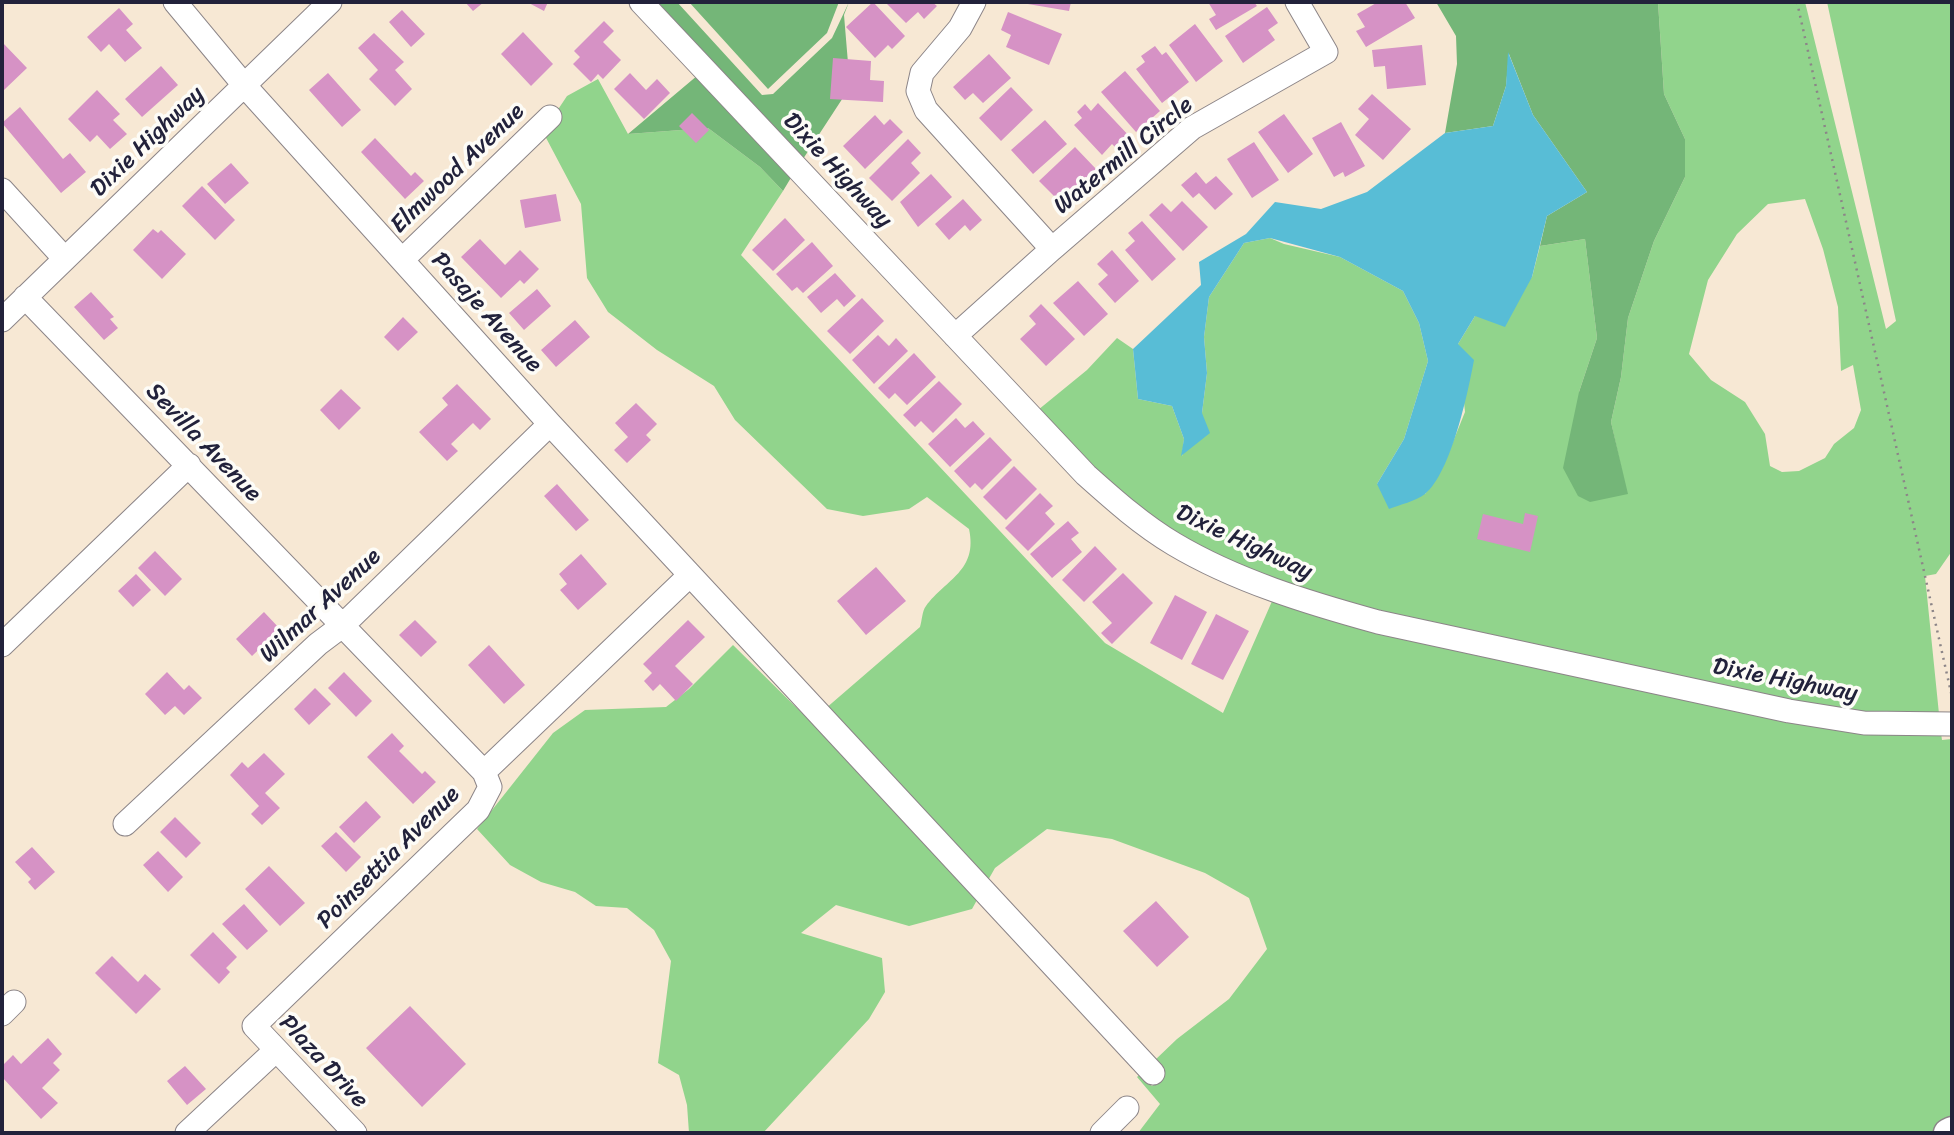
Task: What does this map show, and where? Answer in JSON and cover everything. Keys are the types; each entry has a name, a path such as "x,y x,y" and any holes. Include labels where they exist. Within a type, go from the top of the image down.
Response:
{"main road":[{"path":"1948,1133 1952,1131"}],"street":[{"name":"Pasaje Avenue","path":"176,2 244,85 550,424 1153,1073"},
{"name":"Dixie Highway","path":"2,320 330,2"},
{"name":"Dixie Highway","path":"641,2 1086,475 1125,510 1174,545 1244,577 1311,603 1378,622 1789,711 1864,723 1952,724"},
{"name":"Watermill Circle","path":"974,2 960,28 922,73 918,91 926,110 1052,249"},
{"name":"Watermill Circle","path":"955,336 1192,128 1326,52 1297,2"},
{"name":"Elmwood Avenue","path":"403,259 550,117"},
{"path":"2,190 65,259"},
{"name":"Sevilla Avenue","path":"25,297 342,626"},
{"name":"Wilmar Avenue","path":"125,824 318,644 342,626 550,424"},
{"path":"2,645 189,465"},
{"name":"Poinsettia Avenue","path":"254,1026 478,810 491,788 484,772 690,576"},
{"path":"342,626 484,772"},
{"name":"Plaza Drive","path":"254,1026 355,1133"},
{"path":"187,1133 275,1051"},
{"path":"1102,1133 1128,1108"}],"path":[{"path":"1797,2 1952,697"}],"green space":[{"path":"655,2 677,2 762,95 773,94 832,38 849,2 844,15 850,87 803,159"},
{"path":"689,2 839,2 827,33 768,89"},
{"path":"1436,2 1658,2 1664,94 1685,139 1685,177 1654,241 1628,318 1621,377 1611,422 1628,494 1590,502 1578,496 1563,468 1579,392 1597,338 1585,239 1540,246 1547,216 1587,192 1533,115 1509,54 1506,86 1493,126 1445,133 1457,64 1456,36"},
{"path":"1658,2 1805,2 1886,329 1896,321 1827,2 1952,2 1952,551 1936,574 1925,576 1939,714 1866,714 1792,702 1382,613 1282,582 1218,555 1157,521 1105,480 1038,410 1087,370 1117,338 1133,349 1138,399 1172,406 1184,439 1182,456 1202,413 1207,373 1204,337 1209,297 1244,243 1270,238 1284,244 1340,257 1403,291 1419,323 1428,361 1404,439 1377,484 1425,494 1444,464 1465,412 1458,344 1475,316 1532,277 1540,246 1585,239 1597,338 1579,392 1627,494 1611,422 1621,377 1628,318 1654,241 1685,177 1685,139 1664,94","holes":["1805,199 1823,249 1838,307 1841,371 1853,365 1861,410 1854,428 1834,444 1825,458 1799,471 1782,472 1770,466 1765,434 1745,402 1711,380 1689,354 1708,280 1737,234 1768,204"]},
{"path":"698,75 792,176 783,191 760,167 708,128 628,134"},
{"path":"598,79 628,134 708,128 760,167 783,191 741,255 1105,643 1223,713 1273,599 1941,733 1942,740 1952,739 1952,1121 1930,1133 1138,1133 1160,1104 1137,1077 1140,1074 1152,1086 1165,1073 1154,1061 1177,1039 1229,999 1267,949 1249,898 1205,873 1112,839 1047,829 995,868 987,882 825,709 920,627 926,606 965,565 971,543 969,529 927,497 909,509 863,516 827,509 735,420 714,386 657,350 608,312 587,278 581,204 544,134 562,117 557,111 567,96"},
{"path":"733,645 810,721 977,900 972,909 909,926 836,905 801,933 882,958 885,992 869,1019 763,1133 689,1133 687,1105 679,1075 658,1063 671,961 654,930 627,908 596,906 575,892 541,882 510,865 477,829 553,733 585,710 666,707 689,689"}],"water":[{"path":"1508,52 1533,115 1587,192 1547,216 1532,277 1505,327 1475,316 1458,344 1474,360 1457,432 1443,469 1434,484 1425,494 1389,509 1377,484 1404,439 1428,361 1419,323 1403,291 1340,257 1270,238 1244,243 1209,297 1204,337 1207,373 1202,413 1210,433 1181,456 1184,439 1172,406 1138,399 1133,349 1201,285 1199,262 1246,234 1275,202 1321,209 1367,192 1445,133 1493,126 1506,86"}],"building":[{"path":"465,2 484,2 473,11"},
{"path":"527,2 548,2 544,11"},
{"path":"873,2 905,36 892,49 888,45 875,58 846,27"},
{"path":"885,2 932,2 937,6 924,19 918,12 906,23"},
{"path":"1016,2 1071,2 1069,11"},
{"path":"1208,2 1254,2 1257,6 1216,30 1209,19 1216,15"},
{"path":"1378,2 1405,2 1415,18 1366,47 1356,31 1365,27 1357,14"},
{"path":"1267,7 1278,23 1268,30 1275,40 1243,63 1225,36"},
{"path":"119,8 133,24 126,30 142,48 125,62 109,44 101,52 87,37"},
{"path":"402,10 425,34 411,47 389,22"},
{"path":"1008,12 1062,34 1049,65 1006,47 1011,35 1001,30"},
{"path":"604,21 614,31 603,42 621,60 603,79 598,74 591,82 573,64 580,57 574,51"},
{"path":"1195,24 1223,61 1196,82 1169,45"},
{"path":"523,32 553,64 531,86 501,54"},
{"path":"374,33 404,62 395,70 412,89 395,106 369,79 378,70 358,48"},
{"path":"2,42 27,68 4,90 2,87"},
{"path":"1422,45 1426,85 1387,89 1385,66 1374,67 1372,50"},
{"path":"1155,46 1162,55 1166,52 1189,82 1162,103 1136,69 1145,62 1141,56"},
{"path":"989,54 1011,78 983,103 973,93 965,100 953,87"},
{"path":"833,58 871,61 870,80 884,81 883,102 830,99"},
{"path":"161,66 178,85 142,117 125,99"},
{"path":"1125,71 1160,111 1136,132 1101,92"},
{"path":"328,73 361,110 342,127 309,90"},
{"path":"630,73 646,90 657,79 670,93 644,119 614,89"},
{"path":"1011,87 1033,110 1001,141 979,118"},
{"path":"97,90 120,114 113,120 127,134 110,149 97,135 90,142 68,119"},
{"path":"1372,94 1411,129 1383,160 1355,135 1369,119 1358,109"},
{"path":"1098,103 1133,140 1120,152 1112,144 1102,155 1074,125 1082,118 1077,112 1085,104 1091,111"},
{"path":"20,107 63,159 70,153 86,172 61,193 2,123"},
{"path":"692,113 709,130 696,143 679,126"},
{"path":"1284,114 1313,154 1288,173 1258,132"},
{"path":"875,115 884,125 890,119 903,132 865,169 843,146"},
{"path":"1045,120 1067,144 1033,174 1011,150"},
{"path":"1341,122 1365,166 1345,177 1343,172 1334,177 1312,138"},
{"path":"375,138 411,176 415,172 424,181 405,199 361,152"},
{"path":"908,139 921,153 911,163 920,173 892,201 869,178"},
{"path":"1254,142 1279,180 1252,198 1227,159"},
{"path":"1075,147 1097,170 1062,204 1039,181"},
{"path":"231,163 249,183 225,204 207,184"},
{"path":"1196,172 1206,184 1216,176 1233,194 1215,210 1199,193 1193,198 1181,185"},
{"path":"931,174 952,197 918,227 900,202"},
{"path":"202,186 235,220 215,240 182,206"},
{"path":"556,194 561,221 525,228 520,200"},
{"path":"963,199 982,220 970,231 965,225 949,240 935,224"},
{"path":"1182,201 1208,227 1183,251 1149,215 1162,203 1171,212"},
{"path":"785,218 805,240 773,271 752,250"},
{"path":"1142,221 1176,259 1152,281 1125,250 1135,241 1128,233"},
{"path":"153,229 158,233 161,230 186,254 162,279 133,250"},
{"path":"480,239 505,265 520,250 539,269 524,284 520,280 501,298 461,257"},
{"path":"812,242 833,266 803,293 797,287 792,291 776,274"},
{"path":"1112,250 1139,281 1115,303 1098,284 1108,275 1097,264"},
{"path":"835,273 856,296 844,307 837,299 821,313 807,297"},
{"path":"1078,281 1108,314 1084,336 1053,303"},
{"path":"537,289 551,306 524,330 509,313"},
{"path":"91,292 114,317 110,319 118,328 104,340 74,307"},
{"path":"862,298 884,321 850,354 827,331"},
{"path":"1041,304 1075,339 1046,366 1020,339 1036,324 1029,316"},
{"path":"403,317 418,332 398,351 384,337"},
{"path":"575,320 590,337 556,367 541,350"},
{"path":"878,335 889,346 896,338 908,351 874,384 852,360"},
{"path":"914,353 936,377 907,405 895,393 889,399 878,388"},
{"path":"939,381 962,404 933,433 921,421 915,427 903,415"},
{"path":"457,384 491,419 480,430 473,423 451,444 458,451 447,461 419,432 448,405 442,398"},
{"path":"341,389 361,408 339,430 320,410"},
{"path":"636,403 657,424 646,435 651,440 627,463 614,450 628,437 615,423"},
{"path":"956,418 965,428 973,421 985,434 950,467 928,444"},
{"path":"990,437 1012,460 982,490 975,483 970,488 954,471"},
{"path":"1014,466 1037,489 1006,520 983,497"},
{"path":"557,484 589,520 576,531 544,496"},
{"path":"1040,493 1053,506 1045,513 1055,524 1028,551 1005,528"},
{"path":"1525,513 1538,516 1530,552 1477,539 1483,514 1523,524"},
{"path":"1068,521 1079,533 1071,539 1082,552 1052,578 1030,554"},
{"path":"1095,546 1117,569 1084,602 1062,580"},
{"path":"155,551 182,579 165,596 138,568"},
{"path":"581,554 607,584 578,610 560,590 567,584 559,574"},
{"path":"876,567 906,601 866,635 837,601"},
{"path":"1123,573 1153,603 1112,644 1101,633 1112,623 1092,602"},
{"path":"136,574 151,590 133,607 118,591"},
{"path":"1175,595 1207,612 1182,660 1150,643"},
{"path":"264,612 280,629 252,656 236,639"},
{"path":"1216,614 1249,631 1223,680 1191,664"},
{"path":"415,620 437,642 421,657 399,635"},
{"path":"688,620 705,637 675,666 693,684 676,701 660,684 653,691 644,681 652,673 643,664"},
{"path":"489,645 525,685 504,704 468,665"},
{"path":"167,672 184,690 189,685 202,698 184,715 175,706 165,715 145,694"},
{"path":"344,672 372,701 356,717 328,688"},
{"path":"315,688 331,704 309,725 294,709"},
{"path":"392,733 404,746 399,751 422,774 425,771 436,782 413,804 367,757"},
{"path":"264,753 285,774 265,793 280,808 262,825 251,814 259,806 230,775 242,762 248,768"},
{"path":"366,801 381,817 354,843 339,827"},
{"path":"175,817 201,843 186,858 160,832"},
{"path":"336,832 361,857 346,872 321,846"},
{"path":"32,847 55,872 35,890 28,882 31,879 15,862"},
{"path":"158,851 183,877 168,892 143,865"},
{"path":"269,866 305,903 280,926 245,889"},
{"path":"1156,901 1189,937 1157,967 1123,931"},
{"path":"244,904 268,931 247,950 222,924"},
{"path":"213,932 237,957 226,968 230,972 219,984 190,955"},
{"path":"112,956 138,982 145,974 161,989 136,1014 95,973"},
{"path":"410,1006 466,1064 422,1107 366,1048"},
{"path":"48,1038 62,1054 53,1063 60,1070 42,1088 58,1103 41,1119 2,1077 2,1066 13,1055 21,1064"},
{"path":"185,1066 206,1089 187,1105 167,1081"}]}
